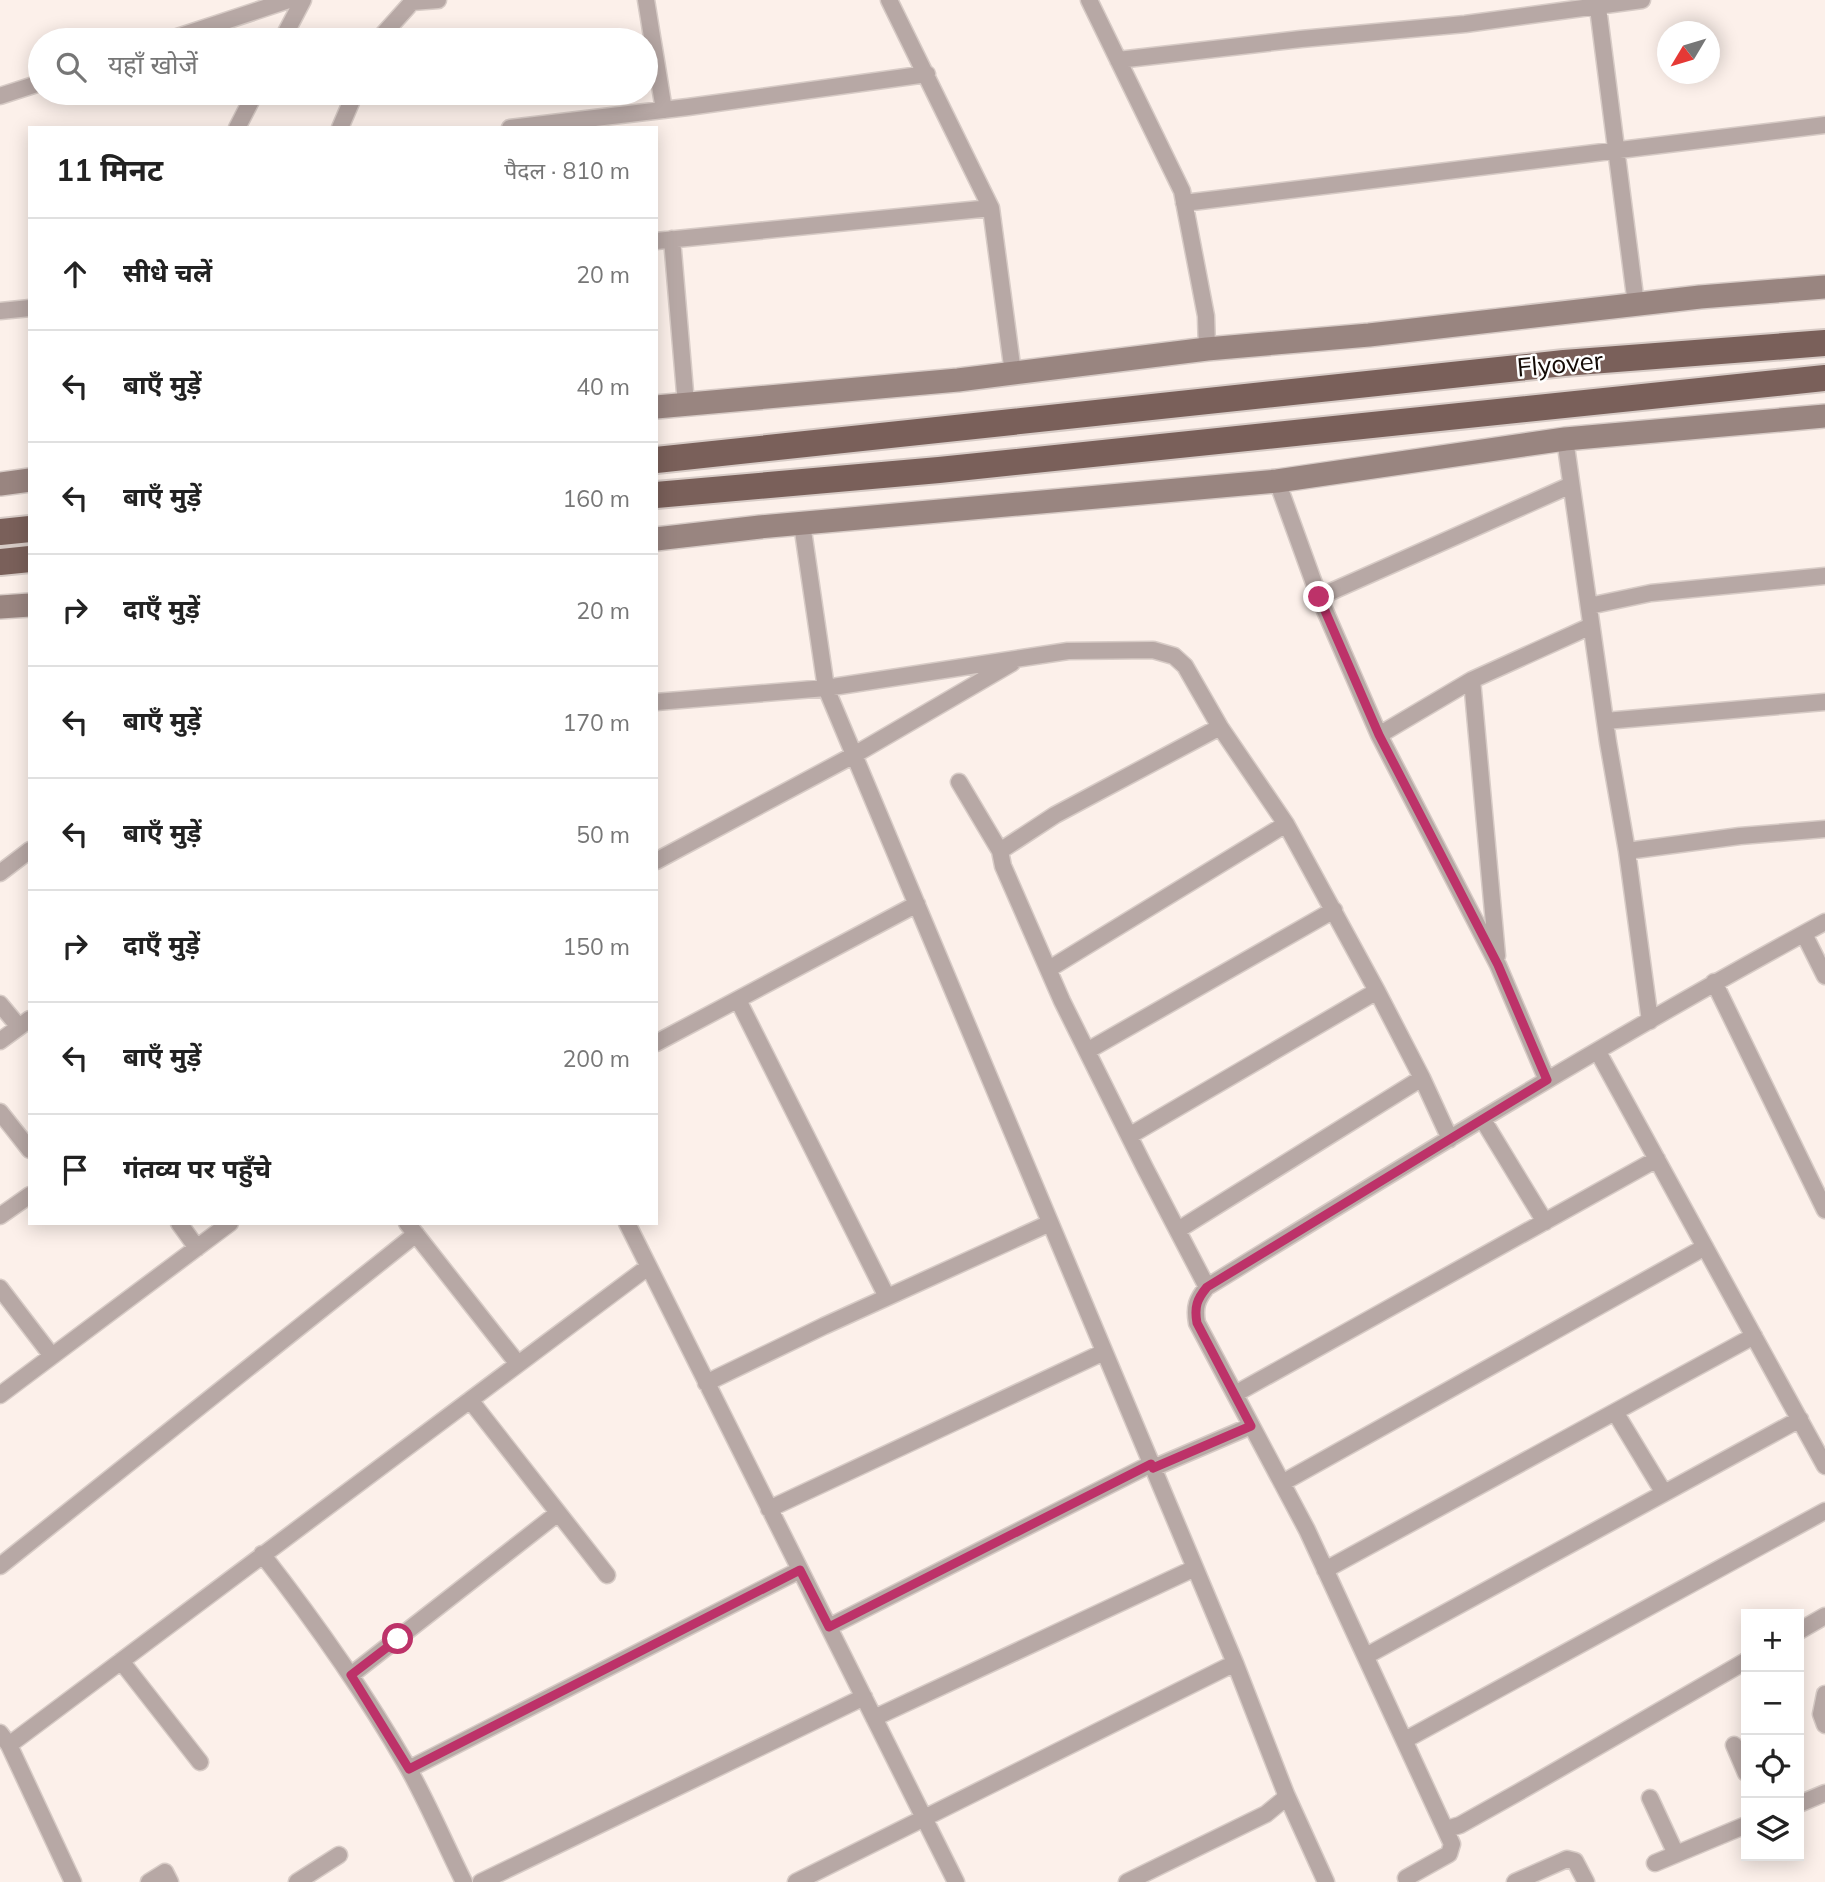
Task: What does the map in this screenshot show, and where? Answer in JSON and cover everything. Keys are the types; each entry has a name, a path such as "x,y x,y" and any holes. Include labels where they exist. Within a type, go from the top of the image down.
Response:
{"highway":[{"name":"Flyover","path":"658,460 1563,363 1825,343"},
{"name":"Flyover","path":"658,495 939,470 1825,378"},
{"path":"0,532 28,529"},
{"path":"0,562 28,559"}],"main road":[{"path":"658,407 1013,373 1207,349 1369,335 1636,304 1825,287"},
{"path":"658,539 760,527 1277,481 1565,439 1825,416"},
{"path":"0,484 28,480"},
{"path":"0,607 28,605"}],"street":[{"path":"204,28 289,0"},
{"path":"288,28 303,0"},
{"path":"389,28 413,1 438,0"},
{"path":"646,0 651,28"},
{"path":"889,0 991,208 1013,373"},
{"path":"1089,0 1182,191 1206,316 1207,349"},
{"path":"1118,60 1465,24 1597,2 1642,0"},
{"path":"1597,2 1636,304"},
{"path":"658,73 664,110"},
{"path":"527,126 927,74"},
{"path":"0,96 28,87"},
{"path":"238,126 249,105"},
{"path":"341,126 350,105"},
{"path":"1184,203 1825,125"},
{"path":"685,404 664,240 991,208"},
{"path":"0,312 28,308"},
{"path":"1565,439 1650,1020"},
{"path":"1277,481 1319,597 1379,735 1498,965 1547,1080"},
{"path":"1319,597 1572,485"},
{"path":"802,524 826,688 1195,1569 1286,1794 1326,1882"},
{"path":"1589,606 1651,593 1825,576"},
{"path":"1379,735 1472,680 1591,626"},
{"path":"658,702 826,688 1068,651 1153,650 1174,656 1185,666 1220,727 1286,824 1377,991 1450,1139"},
{"path":"658,860 854,755 1020,659"},
{"path":"1472,680 1498,965"},
{"path":"1605,721 1825,702"},
{"path":"1000,850 1055,815 1220,727"},
{"path":"959,782 1000,850 1003,866 1087,1051 1207,1287"},
{"path":"1049,970 1286,824"},
{"path":"1627,850 1740,836 1825,830"},
{"path":"0,873 28,852"},
{"path":"658,1042 917,905"},
{"path":"1087,1051 1334,910"},
{"path":"1406,1878 1449,1854 1452,1844 1447,1829 1325,1570 1197,1323 1194,1310 1199,1297 1207,1287 1547,1080 1714,982 1825,922"},
{"path":"1804,934 1825,976"},
{"path":"1714,982 1825,1210"},
{"path":"1129,1136 1377,991"},
{"path":"738,1000 887,1297"},
{"path":"0,1004 24,1023 0,1041"},
{"path":"1598,1052 1825,1466"},
{"path":"1178,1230 1422,1079"},
{"path":"0,1112 28,1147"},
{"path":"1483,1120 1545,1222"},
{"path":"1234,1394 1657,1159"},
{"path":"0,1216 28,1196"},
{"path":"706,1383 1050,1223"},
{"path":"180,1225 197,1248"},
{"path":"0,1395 227,1225"},
{"path":"628,1225 956,1882"},
{"path":"0,1566 411,1228 518,1364"},
{"path":"1282,1483 1705,1247"},
{"path":"74,1882 5,1739 121,1661 648,1267"},
{"path":"0,1288 52,1356"},
{"path":"1325,1570 1754,1336"},
{"path":"769,1509 1104,1352"},
{"path":"470,1400 607,1575"},
{"path":"1615,1412 1664,1493"},
{"path":"1366,1656 1800,1419"},
{"path":"829,1627 1152,1466 1251,1426"},
{"path":"1405,1740 1825,1511"},
{"path":"351,1675 558,1513"},
{"path":"262,1554 320,1629 409,1769 464,1882"},
{"path":"874,1718 1195,1569"},
{"path":"409,1769 800,1570"},
{"path":"1804,1628 1825,1616"},
{"path":"121,1661 200,1762"},
{"path":"796,1882 1234,1663"},
{"path":"1447,1829 1460,1825 1519,1792 1741,1664"},
{"path":"1825,1694 1821,1714 1825,1725"},
{"path":"481,1882 864,1697"},
{"path":"1734,1745 1741,1761"},
{"path":"1804,1802 1825,1793"},
{"path":"1127,1882 1266,1814 1283,1800 1286,1794"},
{"path":"1650,1798 1676,1854"},
{"path":"1655,1863 1741,1827"},
{"path":"297,1882 340,1855"},
{"path":"1515,1882 1567,1859 1574,1861 1586,1882"},
{"path":"149,1882 165,1872 170,1882"}],"route":[{"path":"398,1639 351,1675 409,1769 800,1570 829,1627 1151,1464 1153,1468 1251,1426 1197,1323 1194,1310 1207,1287 1547,1080 1498,965 1379,735 1319,597"}]}
